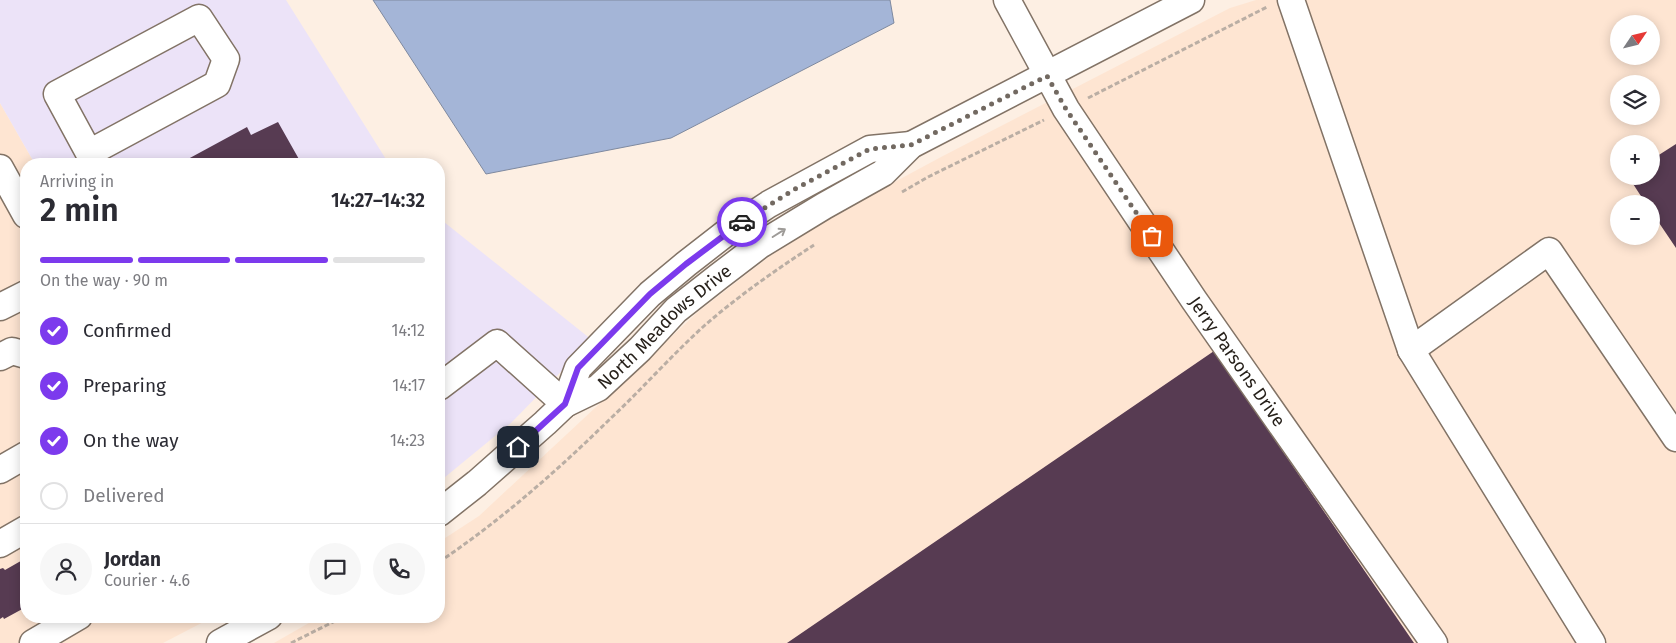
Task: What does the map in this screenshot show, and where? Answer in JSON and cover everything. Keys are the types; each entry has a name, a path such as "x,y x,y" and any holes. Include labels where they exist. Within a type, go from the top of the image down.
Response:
{"street":[{"name":"Jerry Parsons Drive","path":"1007,0 1066,109 1194,300 1434,643"},
{"name":"North Meadows Drive","path":"445,508 477,484 565,404 598,388 640,349 676,310 760,245 883,173 911,145 1191,0"},
{"path":"1282,2 1411,350 1592,643"},
{"path":"199,18 226,59 217,84 92,158 57,94 199,18"},
{"path":"0,168 20,204"},
{"path":"1411,350 1550,251 1676,438"},
{"path":"445,382 497,343 565,404"},
{"path":"0,357 12,351 20,353"},
{"path":"0,470 20,458"},
{"path":"0,544 20,532"},
{"path":"33,643 67,623"},
{"path":"220,643 259,625"}],"path":[{"path":"902,192 928,177 1282,2"},
{"path":"445,558 469,542 551,475 705,326 772,273 818,242"},
{"path":"291,643 331,623"}],"shaded area":[{"path":"0,0 286,0 385,158 32,158 0,103"},
{"path":"1256,0 1676,0 1676,643 274,643 309,623 445,623 445,538 479,516 699,311 800,233 941,157 1230,8"},
{"path":"0,103 32,158 20,158 20,623 202,623 163,643 0,643"},
{"path":"445,223 592,340 511,423 445,477"}],"water":[{"path":"373,0 890,0 894,23 671,138 486,174"}],"building":[{"path":"278,122 298,158 190,158 247,127 251,135"},
{"path":"1676,144 1676,248 1660,224 1660,195 1640,195 1634,185 1660,185 1660,154"},
{"path":"1214,351 1414,643 787,643"},
{"path":"20,561 20,610 4,619 3,617 0,619 0,569 3,568 5,570"}],"way so far":[{"path":"742,222 795,189 870,149 911,145 1047,76 1066,109 1152,236"}],"route":[{"path":"518,447 565,404 578,368 650,294 742,222"}]}
